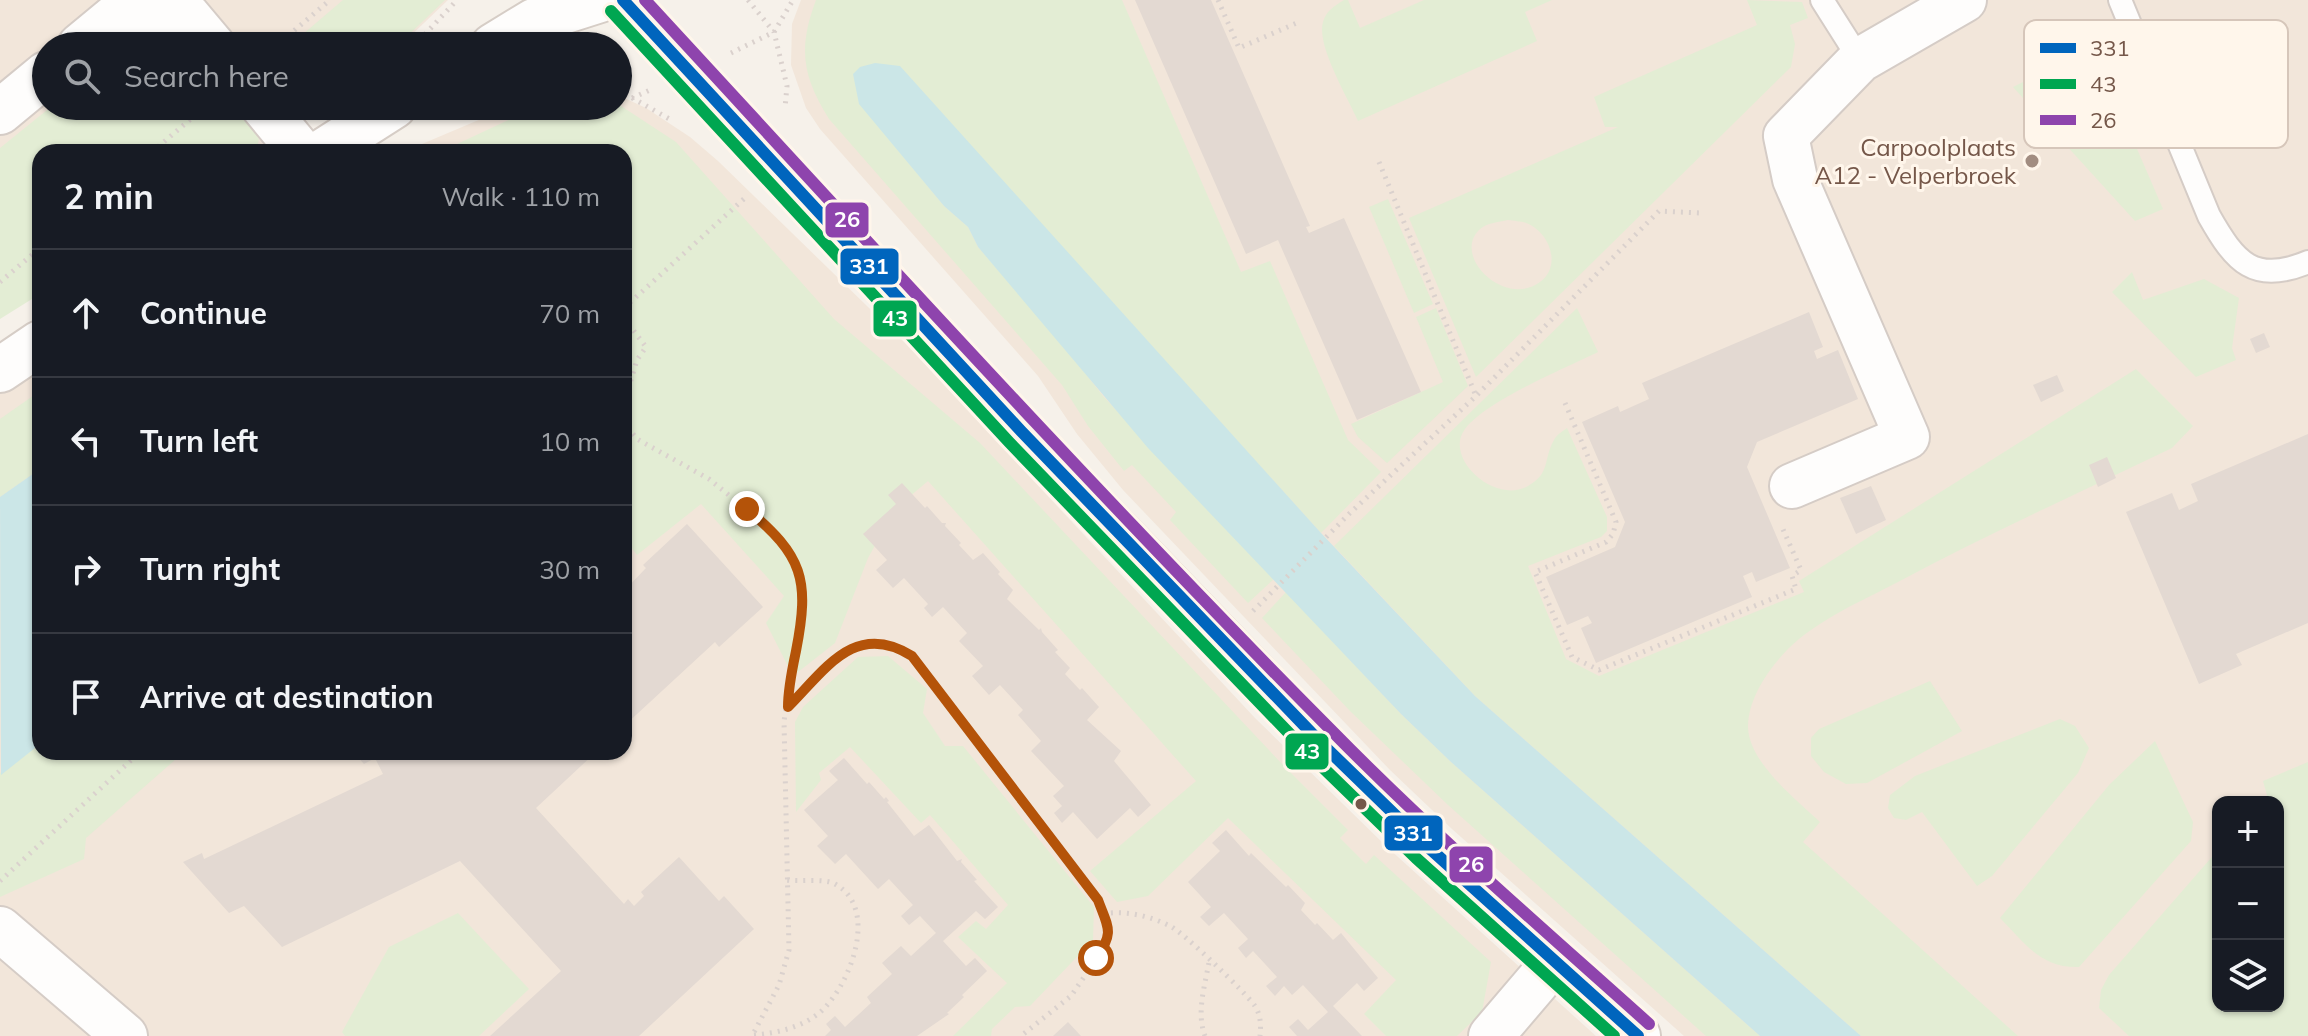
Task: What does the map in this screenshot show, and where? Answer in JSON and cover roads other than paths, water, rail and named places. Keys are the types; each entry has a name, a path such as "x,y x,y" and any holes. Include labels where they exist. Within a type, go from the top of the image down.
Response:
{"street":[{"path":"516,32 534,21 600,0"},
{"path":"623,0 1021,431 1321,743 1427,846 1638,1036"},
{"path":"1792,486 1907,437 1795,179 1786,136 1860,60 1964,0"},
{"path":"97,32 121,12 160,10 187,15 201,32"},
{"path":"0,112 32,86"},
{"path":"275,120 294,144"},
{"path":"335,144 372,120"},
{"path":"0,370 32,348"},
{"path":"0,929 125,1036"},
{"path":"1491,1036 1555,961"}],"lane":[{"path":"1822,0 1860,60"},
{"path":"2120,0 2128,20"},
{"path":"2181,148 2209,216 2225,244 2251,269 2273,272 2308,262"}],"water":[{"path":"875,63 900,66 1321,533 1475,696 1861,1036 1760,1036 1401,714 1148,448 978,247 968,227 944,206 859,104 853,74 860,67"},
{"path":"32,475 32,750 1,775 0,497"}],"place":[{"name":"Carpoolplaats A12 - Velperbroek","path":"2032,161"}]}
